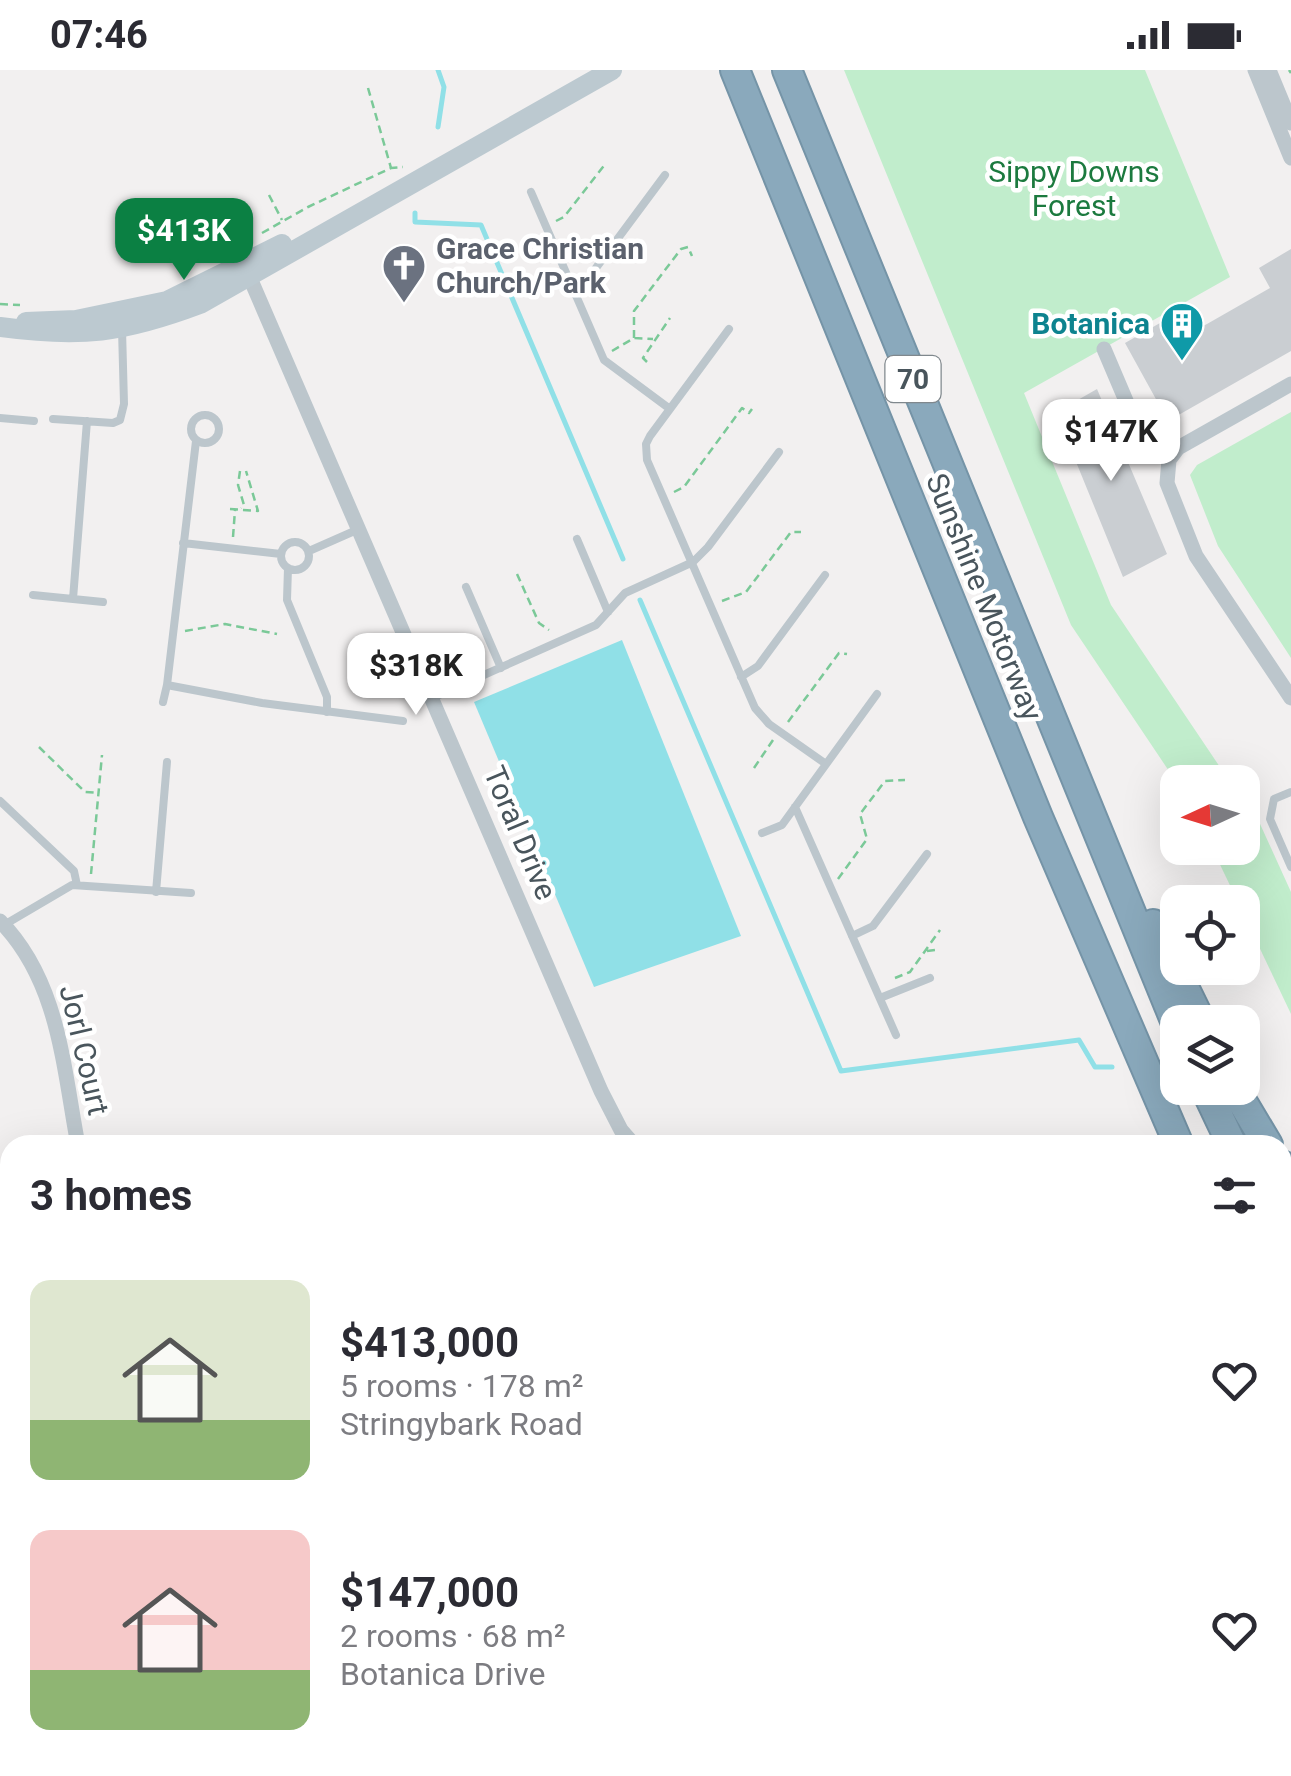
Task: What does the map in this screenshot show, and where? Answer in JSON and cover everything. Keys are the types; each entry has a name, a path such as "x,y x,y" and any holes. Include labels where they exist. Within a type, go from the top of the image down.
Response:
{"highway":[{"name":"Sunshine Motorway","path":"735,70 1038,817 1175,1135"},
{"name":"Sunshine Motorway","path":"787,70 1169,1005"},
{"path":"1039,688 1193,1005"},
{"path":"1038,817 1154,1135"},
{"path":"1213,1105 1227,1135"},
{"path":"1244,1105 1262,1135"}],"street":[{"path":"0,326 56,335 122,328 200,304 310,230 358,212 612,70"},
{"path":"1256,70 1289,146"},
{"path":"1270,70 1291,123"},
{"path":"0,326 76,320 167,301 246,270"},
{"name":"Toral Drive","path":"246,270 600,1091 625,1135"},
{"path":"1104,349 1141,436 1169,460"},
{"path":"1291,384 1182,445 1169,460 1166,474 1169,491 1196,556 1291,698"},
{"name":"Jorl Court","path":"2,923 27,955 46,993 58,1035 76,1135"}],"lane":[{"path":"573,288 590,276 665,175"},
{"path":"531,192 604,360 670,410"},
{"path":"52,419 118,422 123,416 122,328"},
{"path":"729,330 646,444 647,460 760,716 826,764"},
{"path":"0,418 34,421"},
{"path":"73,599 87,421"},
{"path":"162,702 196,440"},
{"path":"432,698 596,624 625,593 692,562 708,547 778,452"},
{"path":"309,551 359,529"},
{"path":"577,539 608,612"},
{"path":"281,554 294,541 309,551"},
{"path":"183,543 281,554"},
{"path":"288,568 298,570 306,565 309,551"},
{"path":"281,554 288,568 286,600 326,697 327,712"},
{"path":"741,677 758,666 825,576"},
{"path":"466,587 501,668"},
{"path":"33,596 104,602"},
{"path":"167,685 327,712 403,720"},
{"path":"762,834 782,825 877,694"},
{"path":"156,892 167,762"},
{"path":"1291,792 1274,799 1270,811 1291,867"},
{"path":"0,801 74,870 78,884"},
{"path":"795,807 896,1035"},
{"path":"852,936 873,926 926,854"},
{"path":"2,923 62,888 78,884 192,893"},
{"path":"880,998 930,978"}],"path":[{"path":"368,88 391,168"},
{"path":"546,225 564,217 606,163"},
{"path":"255,237 391,168 411,166"},
{"path":"269,195 282,222"},
{"path":"634,338 634,311 681,250 688,247 692,256"},
{"path":"0,304 20,305"},
{"path":"648,362 643,358 670,318"},
{"path":"604,360 634,338 653,340"},
{"path":"664,498 684,487 742,408 749,412 752,409"},
{"path":"243,471 258,511 235,509 244,504 238,485 243,471"},
{"path":"232,548 235,509"},
{"path":"711,606 746,592 791,532 801,532"},
{"path":"517,574 539,623 549,630"},
{"path":"174,629 187,631 225,624 277,634"},
{"path":"754,768 839,653 847,654"},
{"path":"39,747 85,792 98,793"},
{"path":"90,886 102,754"},
{"path":"832,889 867,840 860,814 885,780 904,780"},
{"path":"875,987 910,972 940,930"},
{"path":"926,950 936,950"}],"green space":[{"name":"Sippy Downs Forest","path":"844,70 1145,70 1230,277 1024,393 1111,605 1219,765 1165,765 1071,625"},
{"path":"1291,412 1291,658 1218,546 1190,475 1197,465"},
{"path":"1260,824 1291,892 1291,1014 1260,949 1260,885 1230,885 1220,865 1260,865"}],"water":[{"path":"622,640 741,936 594,987 474,702"}],"building":[{"path":"1291,249 1291,351 1168,421 1125,343 1160,323 1171,342 1207,324 1270,288 1259,268"},
{"path":"1097,389 1167,554 1123,577 1061,425 1062,409"}],"waterway":[{"path":"438,70 444,87 438,127"},
{"path":"415,213 415,222 481,225 623,559"},
{"path":"640,600 841,1071 1079,1040 1095,1067 1112,1067"}],"place":[{"name":"Grace Christian Church/Park","path":"404,304"},
{"name":"Botanica","path":"1182,362"}]}
